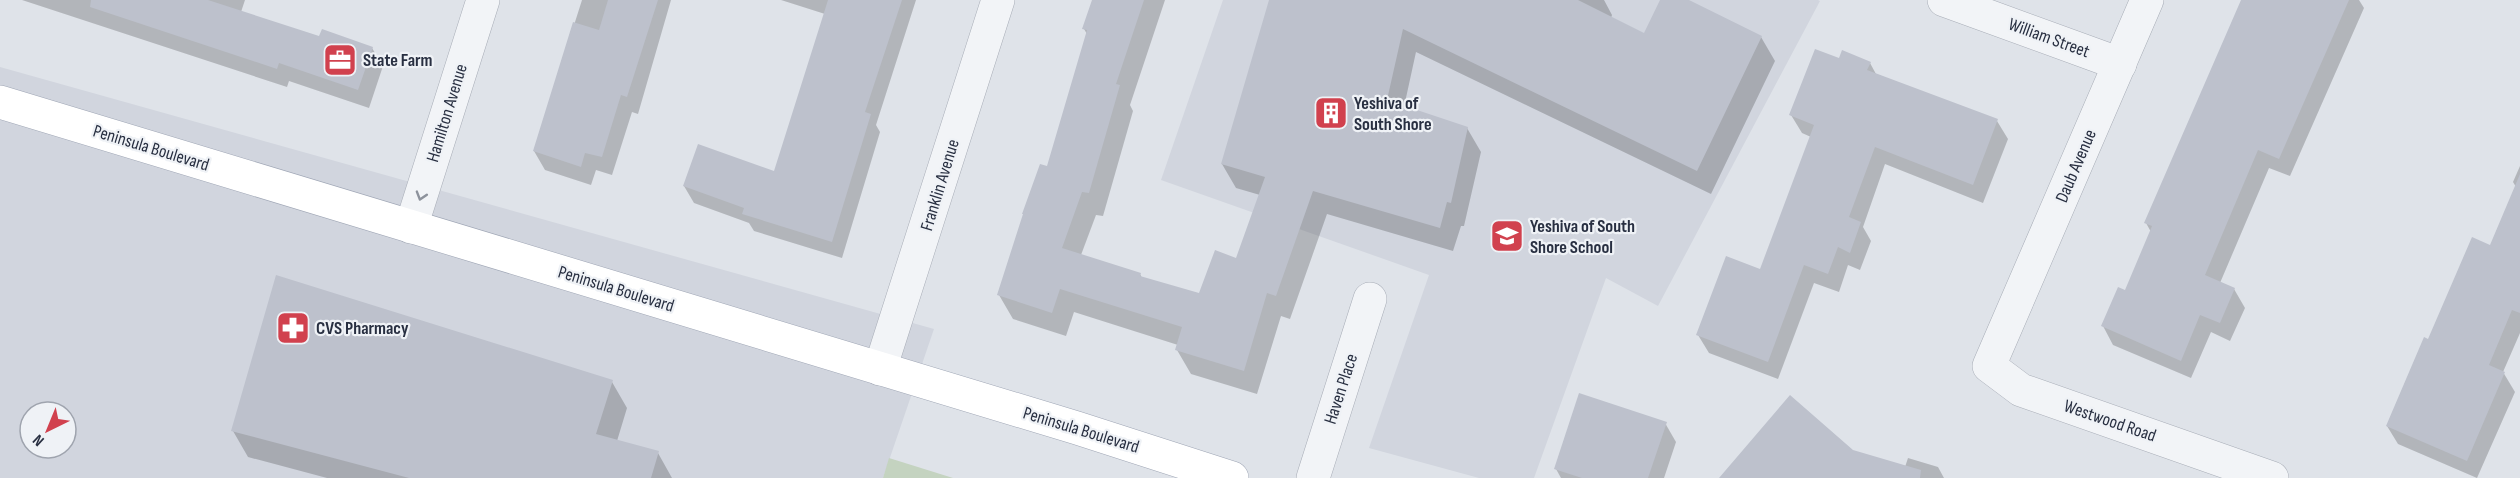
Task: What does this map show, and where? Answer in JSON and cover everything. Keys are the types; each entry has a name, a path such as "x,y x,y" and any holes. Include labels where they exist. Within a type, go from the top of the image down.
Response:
{"main road":[{"name":"Peninsula Boulevard","path":"0,102 1077,428 1232,478"}],"street":[{"name":"Hamilton Avenue","path":"411,227 483,0"},
{"name":"Franklin Avenue","path":"880,369 998,0"},
{"name":"William Street","path":"1944,0 2120,64"},
{"name":"Daub Avenue","path":"2004,331 2147,0"},
{"name":"Haven Place","path":"1313,478 1370,299"},
{"name":"Westwood Road","path":"2004,331 1989,366 2021,390 2272,478"}],"shaded area":[{"name":"Yeshiva of South Shore School","path":"1223,0 1820,1 1658,306 1606,278 1534,478 1479,478 1369,448 1429,275 1161,180"},
{"path":"0,67 934,329 883,478 0,478"}],"green space":[{"path":"889,458 953,478 883,478"}],"building":[{"path":"91,0 208,0 319,36 322,29 373,47 358,90 279,63 277,69 90,7"},
{"path":"608,0 658,0 627,97 621,95 602,157 585,153 581,167 533,151 573,22 599,30"},
{"path":"828,0 902,0 865,112 871,114 832,242 742,214 744,208 683,186 698,144 774,171"},
{"path":"1092,0 1144,0 1116,84 1120,85 1089,193 1082,192 1062,248 1141,273 1140,276 1199,293 1215,250 1236,258 1265,177 1221,164 1269,0 1578,0 1644,33 1660,0 1689,0 1762,36 1697,171 1403,29 1387,100 1468,127 1451,203 1447,202 1440,228 1313,191 1276,296 1267,293 1244,371 1175,350 1182,327 1060,289 1052,313 997,295 1040,164 1047,166 1087,30 1082,29"},
{"path":"2241,0 2349,0 2279,159 2258,150 2205,275 2235,288 2220,323 2200,315 2181,361 2101,326 2118,287 2125,290 2152,226 2144,223"},
{"path":"1815,49 1839,58 1842,50 1871,62 1867,70 1998,119 1973,185 1875,147 1849,217 1861,222 1850,253 1838,247 1828,274 1804,265 1768,362 1696,335 1726,256 1760,269 1814,125 1789,115"},
{"path":"2520,174 2520,313 2512,310 2489,365 2505,372 2467,461 2386,426 2424,337 2428,339 2472,237 2490,245"},
{"path":"276,275 613,380 596,434 659,451 651,478 409,478 231,431"},
{"path":"1579,393 1667,422 1648,478 1582,478 1554,469"},
{"path":"1790,395 1853,450 1921,470 1920,478 1719,478"}],"place":[{"name":"State Farm","path":"340,60"},
{"name":"Yeshiva of South Shore","path":"1331,113"},
{"name":"Yeshiva of South Shore School","path":"1507,236"},
{"name":"CVS Pharmacy","path":"293,328"}]}
